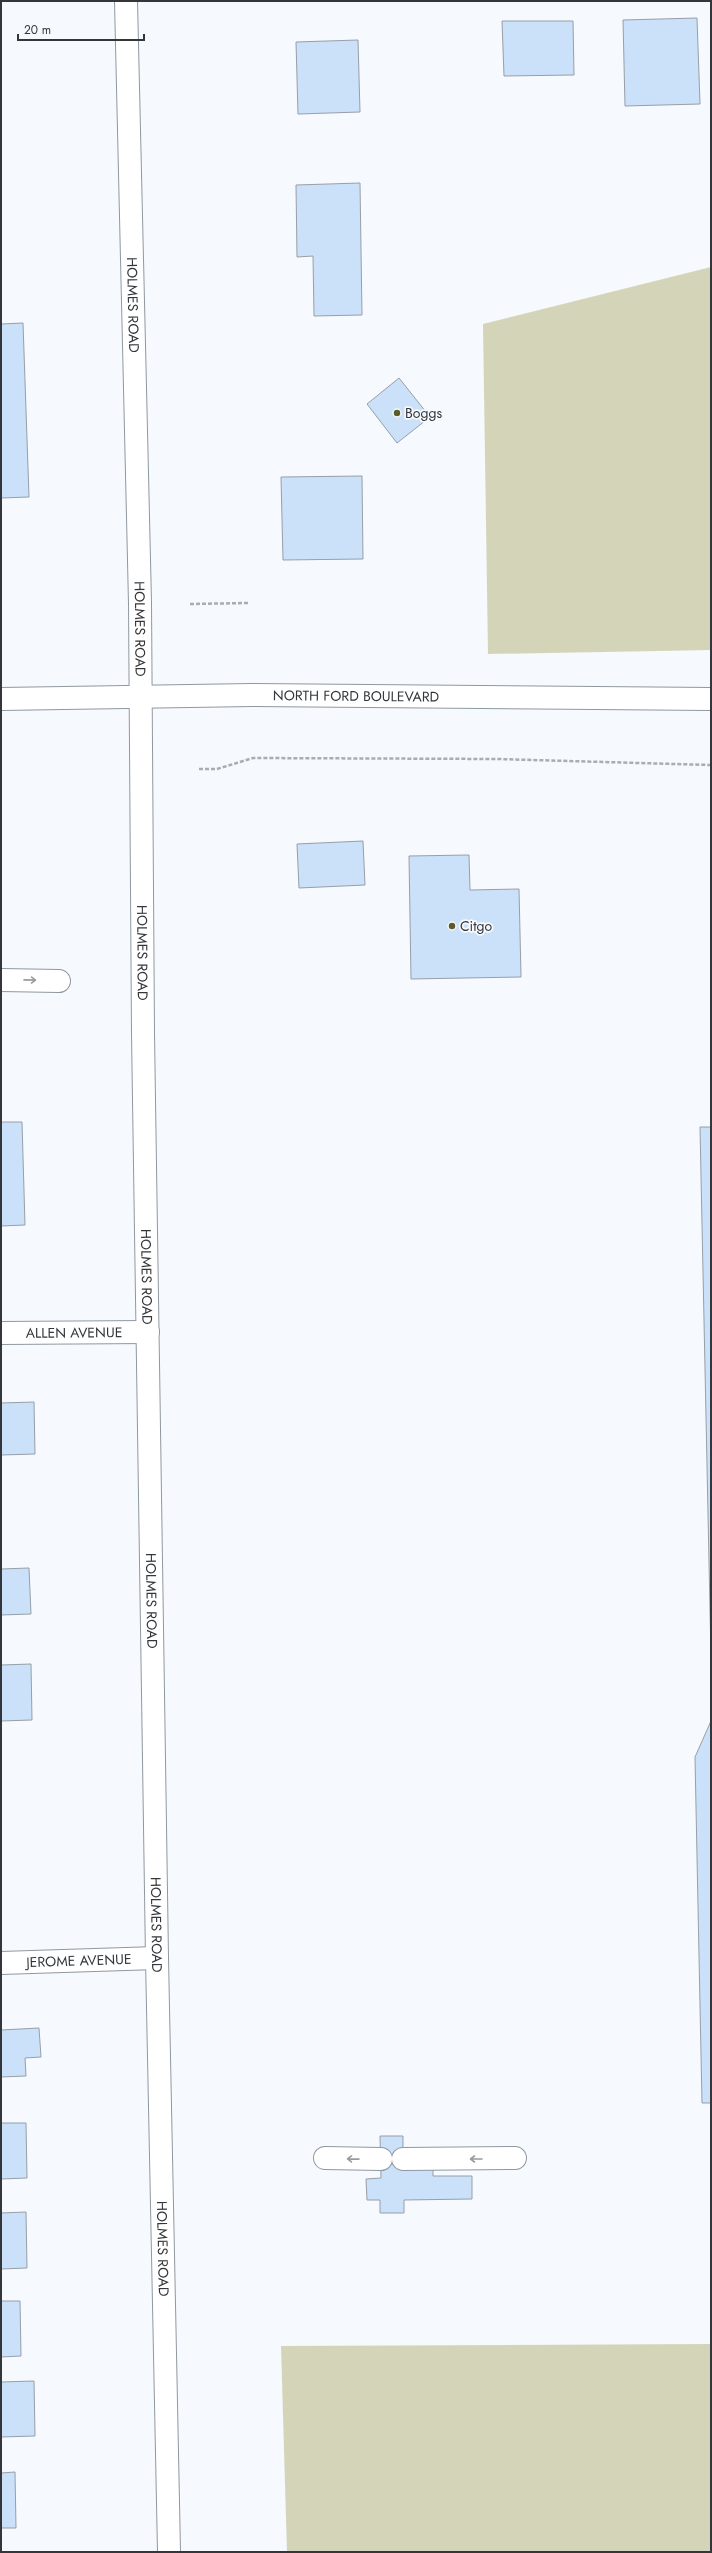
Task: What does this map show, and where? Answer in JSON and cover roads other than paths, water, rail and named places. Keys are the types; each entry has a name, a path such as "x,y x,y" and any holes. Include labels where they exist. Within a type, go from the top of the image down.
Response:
{"main road":[{"name":"HOLMES ROAD","path":"126,1 140,579 139,696 157,1958 169,2552"},
{"name":"NORTH FORD BOULEVARD","path":"1,699 252,695 711,699"},
{"path":"1,980 59,981"},
{"name":"ALLEN AVENUE","path":"1,1333 148,1332"},
{"name":"JEROME AVENUE","path":"1,1963 157,1958"},
{"path":"325,2158 381,2159"},
{"path":"403,2159 515,2158"}],"place":[{"name":"Boggs","path":"397,413"},
{"name":"Citgo","path":"452,926"}]}
